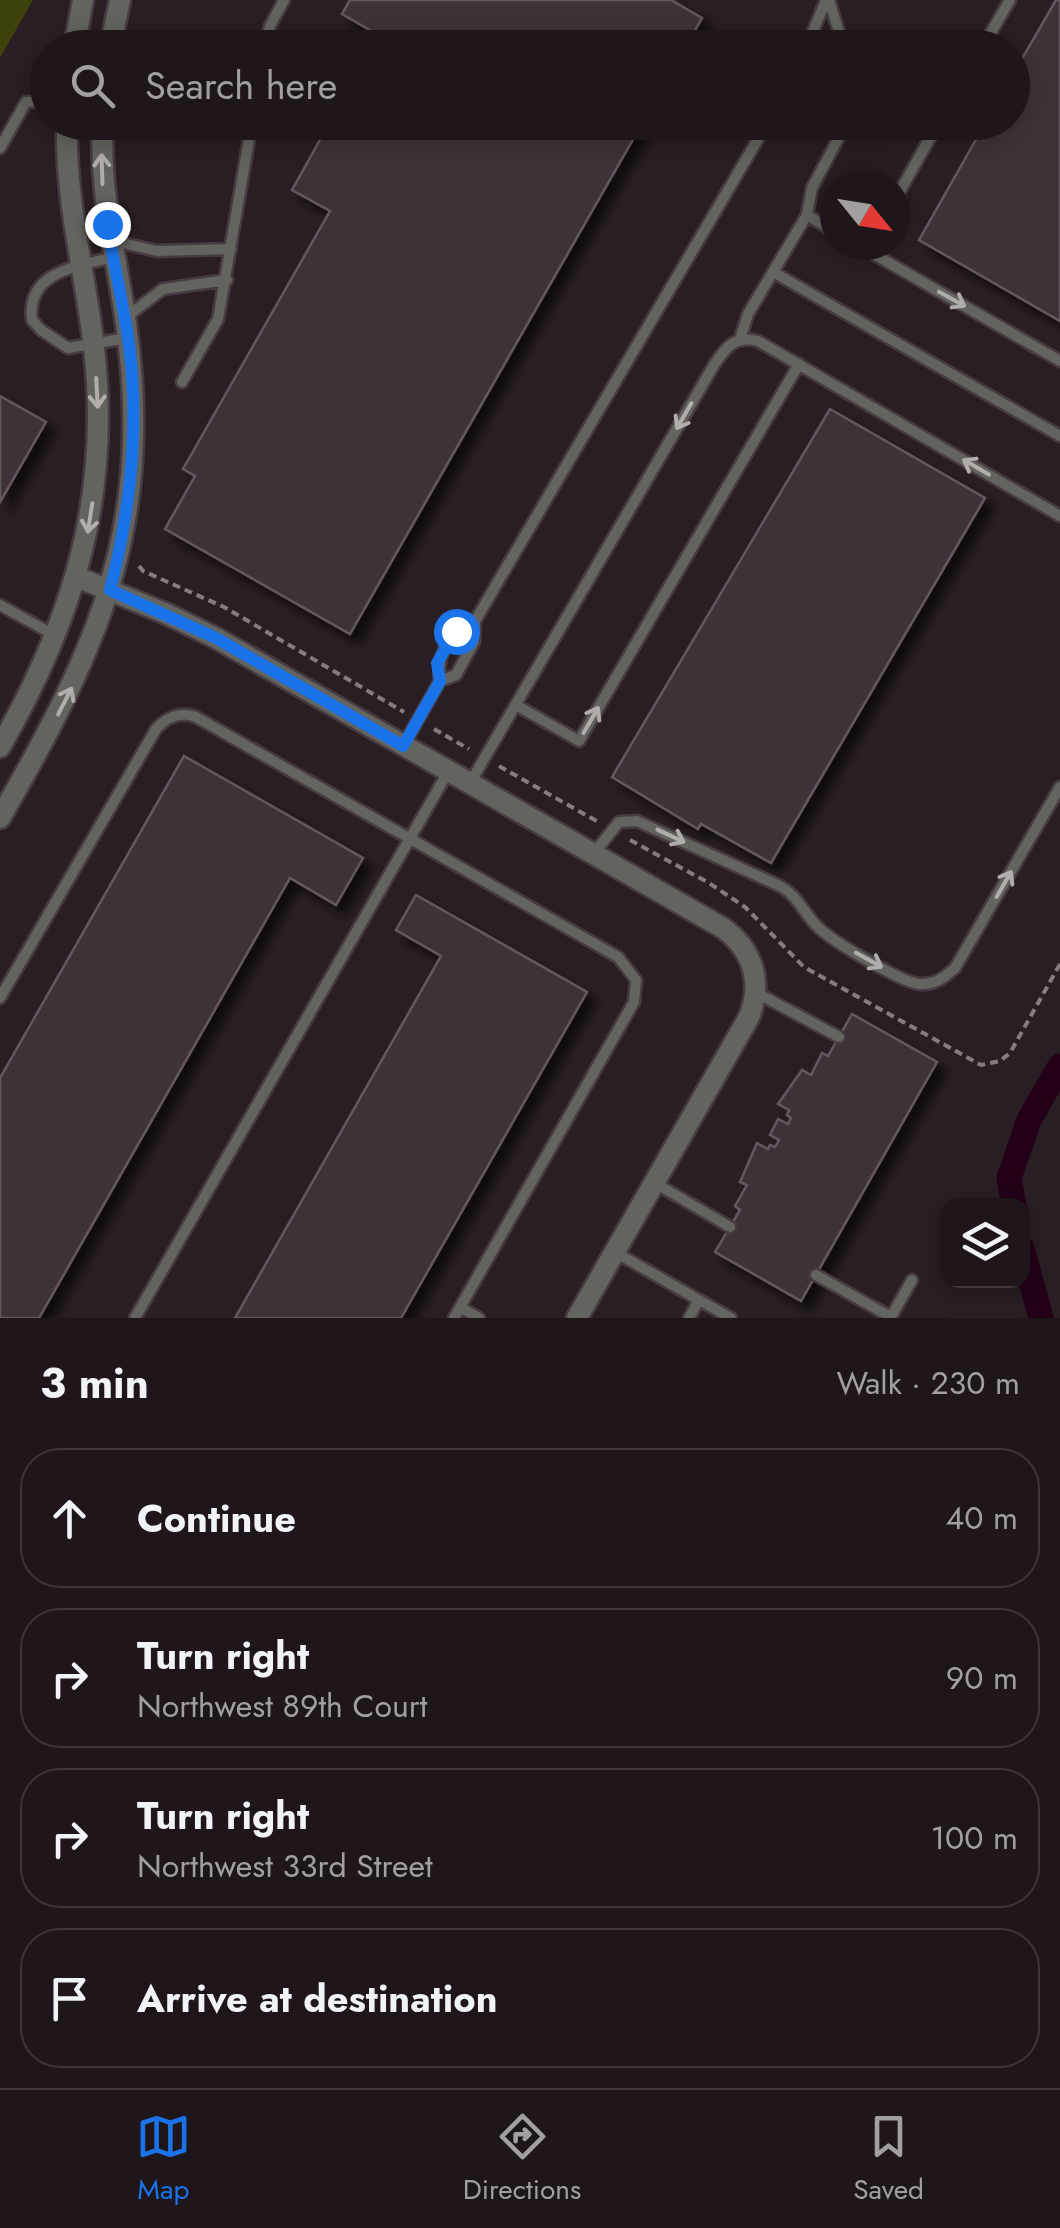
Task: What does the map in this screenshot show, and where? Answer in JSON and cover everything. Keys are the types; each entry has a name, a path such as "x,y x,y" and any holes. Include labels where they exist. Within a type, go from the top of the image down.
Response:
{"street":[{"path":"77,30 83,0"},
{"path":"114,30 120,0"},
{"path":"0,747 57,637 77,578 96,474 98,402 94,345 68,186 67,140"},
{"path":"0,818 70,694 110,590 124,528 132,457 133,396 126,328 111,248 102,140"},
{"path":"77,578 216,638 723,928 743,946 755,981 749,1017 577,1318"}],"lane":[{"path":"269,30 284,0"},
{"path":"814,30 828,0"},
{"path":"828,0 838,30"},
{"path":"992,30 1010,0"},
{"path":"0,148 26,102 30,102"},
{"path":"182,382 218,319 249,140"},
{"path":"440,681 456,675 474,642 475,622 757,140"},
{"path":"740,339 748,314 807,215 812,188 837,140"},
{"path":"910,173 929,140"},
{"path":"807,215 820,223"},
{"path":"227,280 163,288 126,328 94,345 68,348 32,320 30,308 47,276 79,266 111,248 231,249"},
{"path":"887,260 1060,360"},
{"path":"773,272 1060,436"},
{"path":"469,784 714,365 727,346 740,339 758,341 1060,516"},
{"path":"516,704 579,742 799,364"},
{"path":"0,605 57,637"},
{"path":"403,746 440,681 437,663 456,631 475,622"},
{"path":"0,998 156,729 178,715 196,717 618,957 636,980 634,1002 457,1312 480,1318"},
{"path":"135,1318 448,772"},
{"path":"593,854 614,826 637,821 780,886 796,898 825,934 905,980 928,984 955,968 1060,787"},
{"path":"755,981 839,1037"},
{"path":"654,1183 730,1227"},
{"path":"615,1252 731,1318"},
{"path":"816,1275 891,1317 912,1280"},
{"path":"688,1318 699,1300"}],"path":[{"path":"139,566 224,607 375,695"},
{"path":"450,738 470,750"},
{"path":"498,765 598,822"},
{"path":"628,838 745,907 794,960 981,1065 1000,1061 1010,1053 1060,964"}],"shaded area":[{"path":"0,0 33,0 0,58"}],"building":[{"path":"350,0 671,0 702,18 695,30 370,30 342,14"},
{"path":"1056,0 1060,0 1060,321 919,240 976,140 1030,140 1030,45"},
{"path":"320,140 633,140 350,634 165,529 195,476 183,469 330,211 292,190"},
{"path":"0,396 46,422 0,502"},
{"path":"830,409 985,498 771,863 701,824 698,829 612,777"},
{"path":"184,756 363,858 336,905 290,878 39,1318 0,1318 0,1078"},
{"path":"416,895 587,992 401,1318 235,1318 441,956 396,930"},
{"path":"852,1014 937,1062 801,1301 715,1252 740,1210 735,1206 747,1185 740,1182 757,1143 768,1149 770,1145 775,1147 779,1140 770,1135 778,1119 788,1124 791,1118 787,1115 789,1110 778,1104 802,1070 811,1075 822,1053 828,1056"}],"waterway":[{"path":"1013,1198 1009,1178 1029,1120 1060,1066"},
{"path":"1030,1277 1041,1318"}],"route":[{"path":"107,224 127,331 134,419 124,528 110,590 216,638 403,746 440,681 437,663 456,631"}]}
